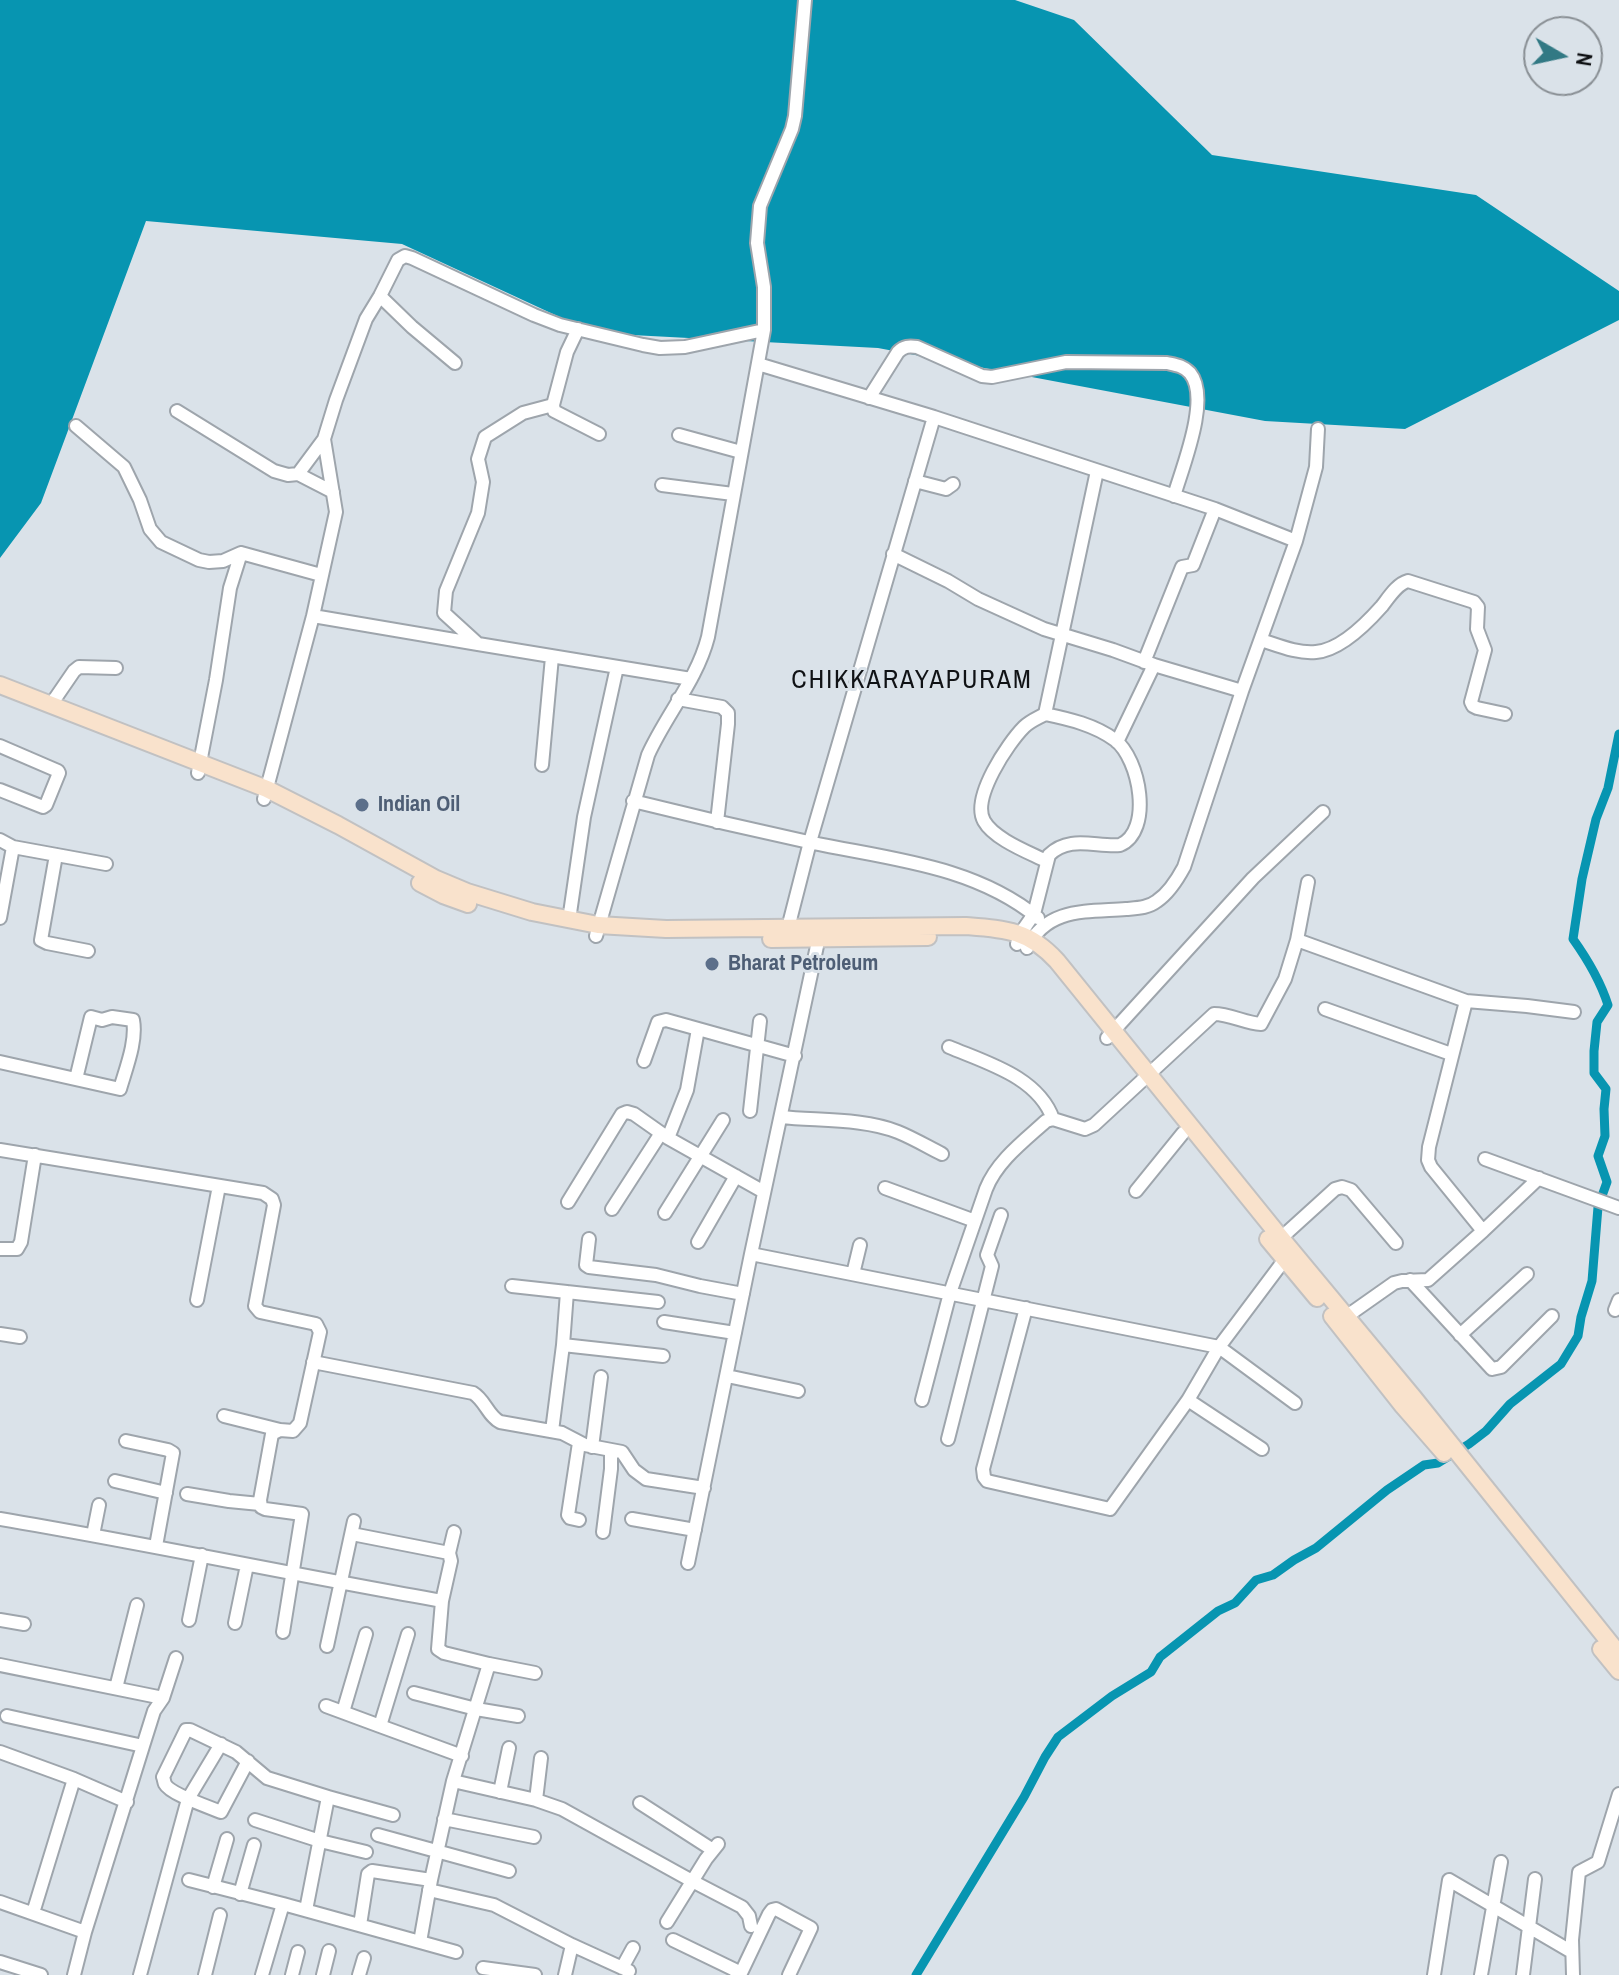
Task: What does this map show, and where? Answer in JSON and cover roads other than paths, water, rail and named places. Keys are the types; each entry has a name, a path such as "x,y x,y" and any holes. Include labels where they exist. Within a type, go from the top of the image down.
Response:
{"main road":[{"path":"0,686 265,794 295,802 446,884 502,904 569,920 597,931 665,940 966,926 999,929 1046,948 1145,1078 1617,1656"},
{"path":"265,794 443,895 560,930 788,928 820,934"},
{"path":"1145,1078 1183,1133 1286,1249"}],"street":[{"path":"597,931 648,755 703,657 708,637 764,330 764,287 757,243 760,206 795,116 805,0"},
{"path":"298,474 324,439 366,319 398,260 405,256 534,315 643,345 670,348 764,330"},
{"path":"380,296 455,363"},
{"path":"578,329 567,352 554,411 599,434"},
{"path":"869,398 898,352 902,347 910,346 982,376 992,377 1066,362 1167,363 1181,366 1191,374 1196,384 1198,402 1196,423 1174,496"},
{"path":"758,364 934,417 1215,509 1296,541"},
{"path":"478,644 444,613 446,591 478,513 483,482 478,459 485,437 523,413 553,405"},
{"path":"177,411 274,471 298,474 333,492"},
{"path":"788,928 810,842 934,417"},
{"path":"76,426 124,467 150,529 161,542 199,560 223,561 241,553 321,575"},
{"path":"1024,941 1045,924 1072,914 1143,908 1157,901 1172,887 1184,867 1296,541 1316,467 1318,429"},
{"path":"679,435 741,452"},
{"path":"265,794 313,616 336,512 324,439"},
{"path":"1045,714 1097,471"},
{"path":"915,481 946,489 953,484"},
{"path":"662,485 733,494"},
{"path":"1117,742 1149,664 1182,567 1193,565 1215,509"},
{"path":"199,768 230,588 241,553"},
{"path":"893,554 996,608 1044,629 1242,691"},
{"path":"1261,640 1308,652 1324,651 1349,638 1372,618 1400,584 1408,581 1474,602 1478,607 1477,629 1485,650 1471,702 1477,708 1505,714"},
{"path":"313,616 691,679"},
{"path":"542,765 552,657"},
{"path":"57,708 74,671 79,667 116,668"},
{"path":"569,920 584,817 617,667"},
{"path":"678,699 722,707 728,713 717,822"},
{"path":"1024,941 1049,855 1056,848 1073,842 1120,845 1127,842 1138,819 1140,803 1132,765 1117,742 1077,721 1045,714 1026,724 1011,741 998,762 981,805 984,822 991,829 1046,861"},
{"path":"0,746 59,773 43,807 0,790"},
{"path":"633,801 945,870 990,888 1045,924"},
{"path":"1111,1035 1253,878 1323,812"},
{"path":"0,840 13,847 106,864"},
{"path":"0,918 13,847"},
{"path":"56,855 41,940 88,951"},
{"path":"922,1400 950,1293 991,1178 999,1166 1046,1121 1053,1119 1085,1129 1094,1125 1214,1014 1261,1024 1285,979 1297,940 1308,882"},
{"path":"688,1563 820,934"},
{"path":"1297,940 1466,1001 1574,1012"},
{"path":"1466,1001 1428,1160 1483,1231"},
{"path":"1325,1009 1451,1054"},
{"path":"0,1062 120,1089 135,1022 91,1017 76,1079"},
{"path":"644,1061 658,1022 666,1020 795,1056"},
{"path":"750,1111 760,1021"},
{"path":"612,1209 664,1136 687,1090 698,1029"},
{"path":"949,1047 1009,1073 1029,1086 1042,1097 1053,1119"},
{"path":"568,1202 622,1114 627,1112 764,1192"},
{"path":"781,1117 884,1128 942,1154"},
{"path":"665,1213 723,1120"},
{"path":"1136,1191 1183,1133"},
{"path":"0,1150 263,1193 272,1199 274,1205 255,1306 260,1312 316,1324 320,1332 300,1423 293,1431 280,1430 224,1416"},
{"path":"0,1249 17,1249 21,1242 35,1155"},
{"path":"1485,1159 1613,1203"},
{"path":"698,1242 736,1176"},
{"path":"1342,1320 1394,1283 1428,1280 1539,1178"},
{"path":"197,1300 219,1186"},
{"path":"1026,1308 983,1469 984,1477 987,1481 1110,1509 1188,1400 1219,1347 1286,1249 1335,1189 1342,1187 1351,1190 1396,1243"},
{"path":"885,1188 975,1221"},
{"path":"948,1439 992,1266 987,1255 1001,1215"},
{"path":"589,1239 586,1265 589,1267 656,1275 743,1294"},
{"path":"853,1274 860,1245"},
{"path":"751,1254 1219,1347 1295,1403"},
{"path":"1460,1335 1527,1274"},
{"path":"1410,1280 1488,1366 1497,1369 1552,1316"},
{"path":"512,1286 658,1302"},
{"path":"552,1431 567,1292"},
{"path":"664,1322 735,1333"},
{"path":"0,1334 20,1337"},
{"path":"563,1345 663,1356"},
{"path":"313,1362 473,1393 480,1398 493,1419 500,1422 562,1433 579,1443 622,1452 634,1470 646,1479 704,1488"},
{"path":"727,1376 798,1391"},
{"path":"592,1447 601,1377"},
{"path":"1188,1400 1262,1449"},
{"path":"260,1504 271,1438 275,1431 280,1430"},
{"path":"126,1441 173,1453 156,1546"},
{"path":"579,1443 568,1515 579,1520"},
{"path":"603,1532 611,1450"},
{"path":"115,1481 166,1493"},
{"path":"187,1494 260,1504 265,1509 302,1514 283,1632"},
{"path":"93,1535 99,1505"},
{"path":"0,1519 442,1601"},
{"path":"632,1519 695,1530"},
{"path":"327,1646 353,1528 449,1553"},
{"path":"454,1532 442,1601 438,1649 444,1653 535,1673"},
{"path":"189,1620 202,1555"},
{"path":"235,1623 247,1565"},
{"path":"116,1688 137,1605"},
{"path":"0,1620 24,1624"},
{"path":"343,1712 366,1634"},
{"path":"380,1726 408,1634"},
{"path":"74,1975 154,1711 163,1698 176,1658"},
{"path":"420,1942 453,1781 489,1664"},
{"path":"0,1665 163,1698"},
{"path":"414,1693 518,1716"},
{"path":"326,1706 462,1756"},
{"path":"7,1716 143,1746"},
{"path":"248,1761 221,1812 167,1787 163,1777 186,1730 190,1730 221,1744 248,1761 267,1778 393,1815"},
{"path":"140,1975 188,1799 221,1744"},
{"path":"500,1792 509,1748"},
{"path":"0,1752 127,1802"},
{"path":"536,1800 541,1758"},
{"path":"33,1913 74,1779"},
{"path":"453,1781 562,1809 742,1907 749,1916 751,1926"},
{"path":"1573,1975 1579,1872 1598,1862 1619,1794"},
{"path":"306,1910 328,1797"},
{"path":"640,1803 715,1847 667,1922"},
{"path":"444,1819 534,1837"},
{"path":"255,1820 366,1852"},
{"path":"378,1835 509,1871"},
{"path":"213,1887 227,1839"},
{"path":"240,1894 254,1845"},
{"path":"1481,1975 1501,1862"},
{"path":"360,1925 368,1874 372,1871 494,1905 625,1970 633,1948"},
{"path":"1523,1975 1535,1879"},
{"path":"189,1880 456,1952"},
{"path":"1434,1975 1449,1880 1572,1952"},
{"path":"0,1902 85,1932"},
{"path":"262,1975 283,1904"},
{"path":"738,1975 769,1914 776,1909 811,1928 789,1975"},
{"path":"205,1975 220,1915"},
{"path":"673,1940 735,1970 738,1975"},
{"path":"565,1975 572,1945"},
{"path":"323,1975 329,1951"},
{"path":"292,1975 298,1952"},
{"path":"359,1975 364,1958"},
{"path":"0,1962 41,1975"},
{"path":"484,1966 535,1975"}],"water":[{"path":"0,0 1015,0 1074,20 1212,155 1476,195 1619,291 1619,320 1405,429 1265,421 878,348 594,333 402,244 146,221 41,503 0,558"}],"waterway":[{"path":"916,1975 1058,1737 1112,1696 1151,1672 1160,1657 1218,1611 1235,1603 1256,1580 1273,1575 1316,1548 1387,1490 1424,1465 1438,1463 1486,1431 1510,1404 1561,1364 1578,1336 1592,1281 1598,1207 1607,1182 1598,1156 1605,1136 1606,1089 1594,1073 1594,1051 1597,1022 1608,1005 1593,970 1573,939 1582,879 1596,819 1608,788 1619,734"}],"place":[{"name":"Indian Oil","path":"362,805"},
{"name":"Bharat Petroleum","path":"712,964"}],"district":[{"name":"CHIKKARAYAPURAM","path":"912,681"}]}
